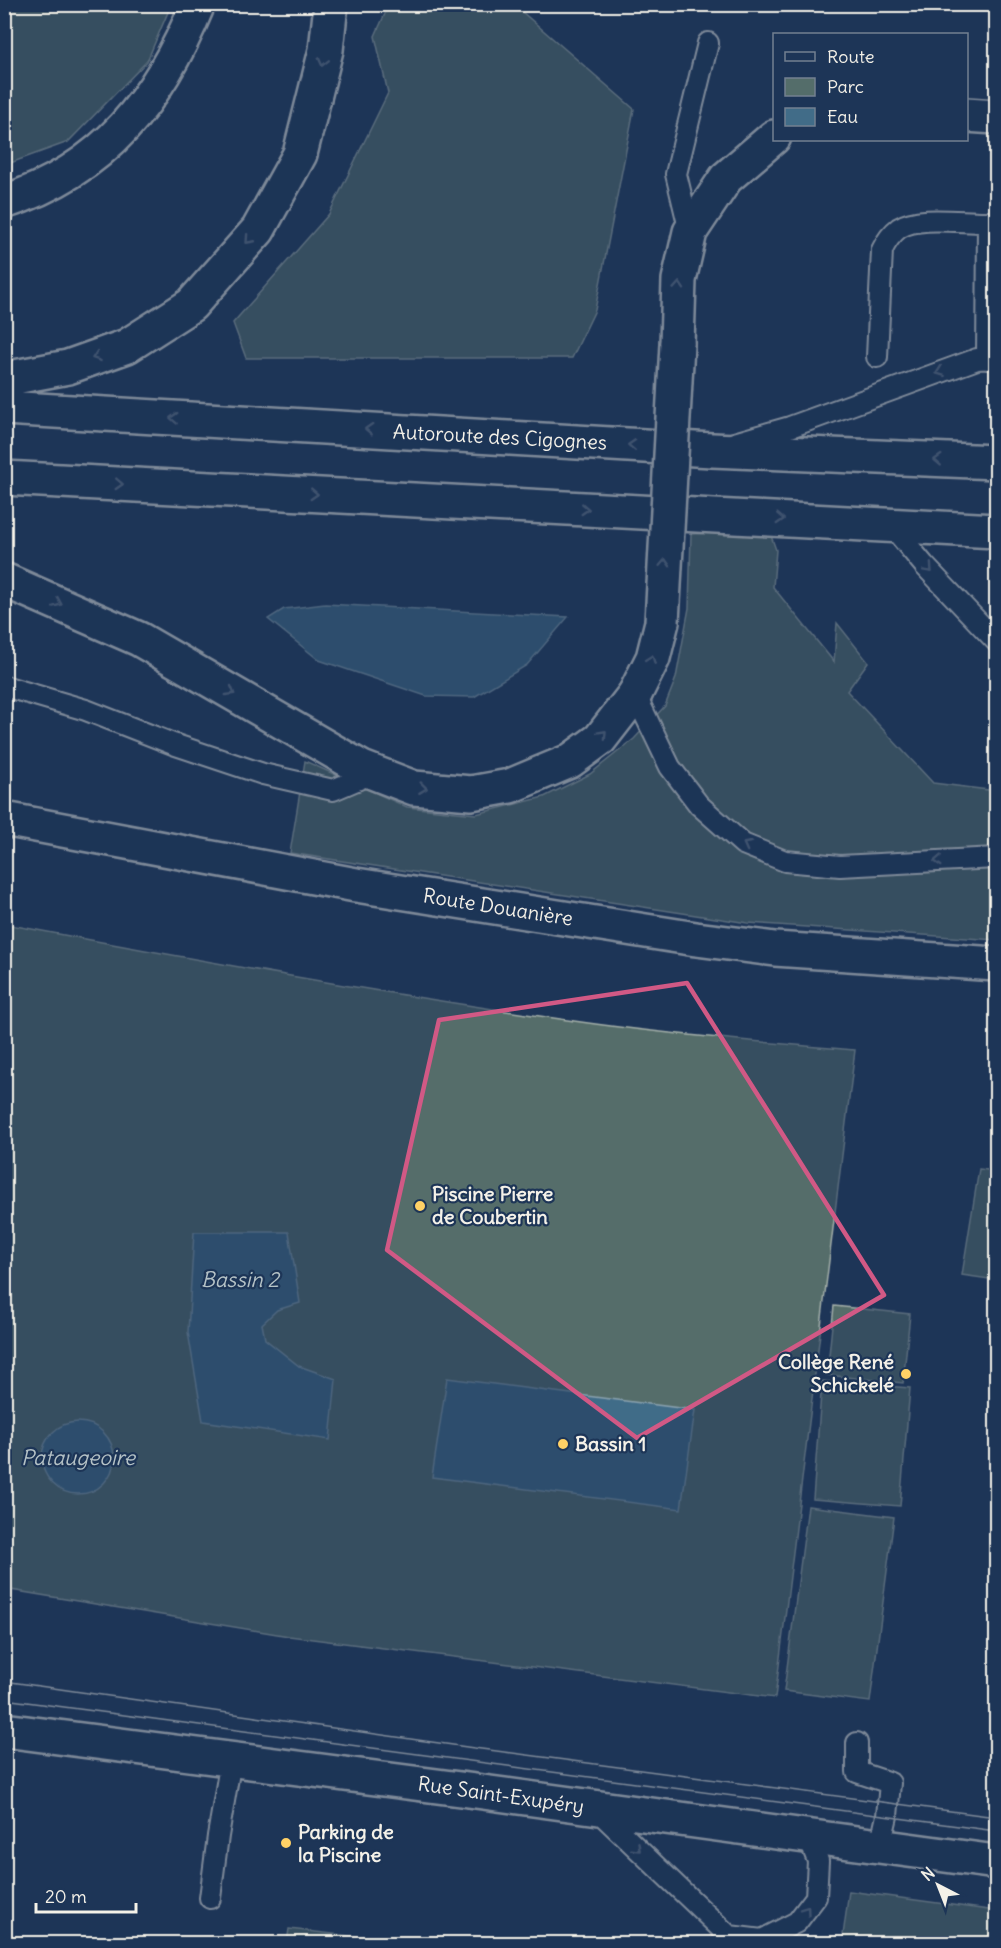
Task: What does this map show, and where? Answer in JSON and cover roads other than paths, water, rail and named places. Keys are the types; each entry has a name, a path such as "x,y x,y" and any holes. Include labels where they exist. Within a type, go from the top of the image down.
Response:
{"main road":[{"path":"4,202 57,181 87,162 111,142 135,116 153,91 179,46 198,4"},
{"path":"4,380 68,367 127,346 191,305 258,230 300,154 326,50 331,4"},
{"path":"968,115 996,117"},
{"path":"4,580 140,639 374,773 414,788 471,794 510,786 570,761 600,739 635,694 653,658 662,622 679,280 690,232 726,178 773,138"},
{"name":"Autoroute des Cigognes","path":"4,408 712,450 996,462"},
{"path":"4,478 996,531"},
{"name":"Route Douanière","path":"4,819 356,885 696,939 775,949 996,964"},
{"name":"Rue Saint-Exupéry","path":"4,1730 996,1862"}],"lane":[{"path":"690,232 676,174 708,42"},
{"path":"877,357 882,250 888,238 900,227 915,222 991,222"},
{"path":"712,450 790,427 977,359 992,358 987,222 991,222"},
{"path":"891,525 924,565 996,641"},
{"path":"4,686 86,710 173,744 263,774 333,790 374,773"},
{"path":"635,694 670,766 699,806 743,844 785,861 840,866 996,858"},
{"path":"857,1743 858,1772 890,1783 880,1846"},
{"path":"210,1898 231,1760"},
{"path":"594,1807 729,1936 751,1939 762,1940 797,1922 816,1897 818,1861 808,1836"}],"water":[{"path":"325,604 568,617 527,665 474,697 426,696 319,660 268,619 284,609"},
{"name":"Bassin 2","path":"194,1232 289,1232 300,1303 277,1310 262,1324 265,1339 299,1366 336,1379 330,1440 203,1421 188,1332"},
{"name":"Bassin 1","path":"447,1378 695,1410 681,1509 432,1477"},
{"name":"Pataugeoire","path":"78,1422 98,1428 108,1438 114,1458 108,1478 98,1488 78,1494 58,1488 48,1478 42,1458 48,1438 58,1428"}],"tram line":[{"path":"4,1681 474,1748 996,1817"},
{"path":"4,1699 996,1831"}],"place":[{"name":"Piscine Pierre de Coubertin","path":"420,1206"},
{"name":"Collège René Schickelé","path":"906,1374"},
{"name":"Bassin 1","path":"563,1444"},
{"name":"Parking de la Piscine","path":"286,1843"}]}
